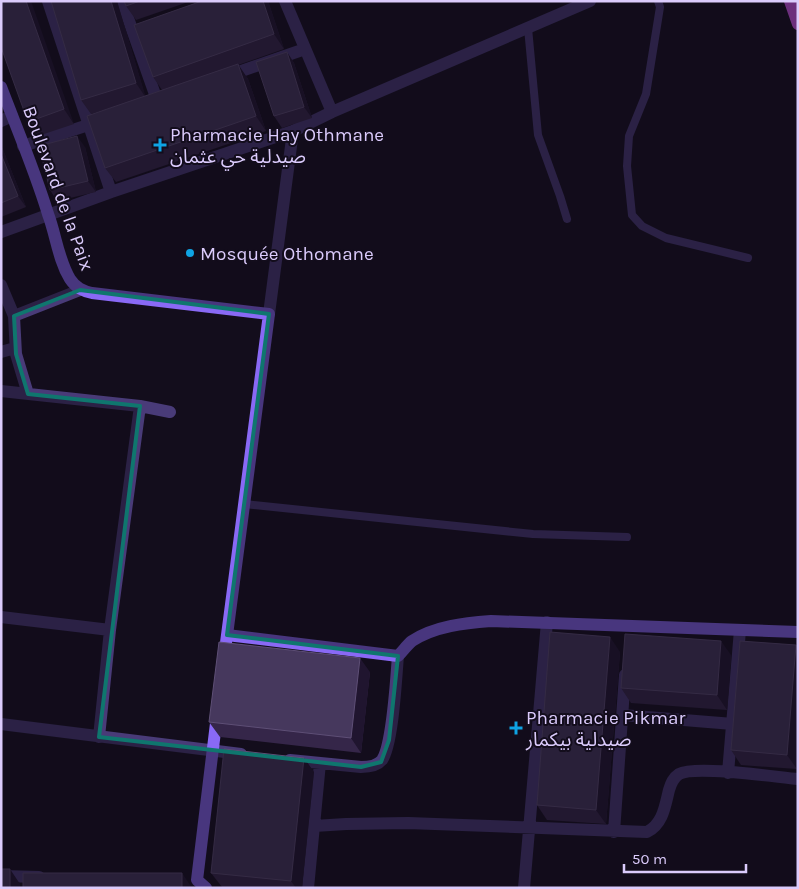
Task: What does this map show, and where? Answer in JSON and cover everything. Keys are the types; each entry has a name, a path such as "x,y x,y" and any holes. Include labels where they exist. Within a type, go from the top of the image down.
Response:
{"main road":[{"path":"790,1 798,24"}],"street":[{"path":"48,1 111,192"},
{"path":"122,1 135,26 157,100"},
{"path":"285,1 332,112"},
{"path":"1,232 111,192 293,131 332,112 590,1"},
{"path":"212,81 305,49"},
{"name":"Boulevard de la Paix","path":"1,87 7,119 24,146 49,214 65,269 71,280 80,290 269,314"},
{"path":"24,146 123,113"},
{"path":"222,674 293,131"},
{"path":"1,285 14,316 15,348 28,394"},
{"path":"14,316 80,290"},
{"path":"1,352 15,348"},
{"path":"1,390 140,406 170,412"},
{"path":"99,737 110,630 140,406"},
{"path":"1,617 110,630"},
{"path":"281,758 361,767 370,767 381,762 389,740 398,656 411,642 449,626 491,621 547,622 628,631 740,630 798,632"},
{"path":"524,888 547,622"},
{"path":"728,773 740,630"},
{"path":"227,636 398,656"},
{"path":"614,832 626,665"},
{"path":"197,882 219,703"},
{"path":"622,715 733,724"},
{"path":"1,724 252,755"},
{"path":"308,888 320,763"},
{"path":"314,826 408,824 647,832 655,828 662,817 672,781 681,773 700,770 798,779"},
{"path":"1,876 26,882 55,877"}],"lane":[{"path":"658,1 660,7 646,94 629,136 627,166 632,215 642,226 666,238 748,258"},
{"path":"528,28 538,134 566,219"},
{"path":"244,504 533,534 627,538"}],"highlighted area":[{"path":"80,290 269,314 227,635 398,656 389,740 381,762 361,767 99,737 140,406 28,394 16,354 14,316"}],"building":[{"path":"1,1 26,1 64,109 28,122 1,47"},
{"path":"51,1 111,1 136,83 81,100"},
{"path":"124,1 140,1 126,6"},
{"path":"202,1 263,1 274,34 153,77 134,25"},
{"path":"287,52 304,107 274,116 256,62"},
{"path":"238,64 256,116 105,168 87,116"},
{"path":"77,136 88,181 50,190 39,146"},
{"path":"1,154 18,196 1,203"},
{"path":"550,632 610,637 596,810 537,805"},
{"path":"625,634 721,641 717,695 621,688"},
{"path":"740,641 796,645 787,755 731,750"},
{"path":"219,642 360,658 351,738 209,722"},
{"path":"224,749 304,758 291,881 211,873"},
{"path":"1,869 10,869 10,888 1,888"},
{"path":"23,873 182,873 182,888 23,888"}],"place":[{"name":"Pharmacie Hay Othmane صيدلية حي عثمان","path":"160,145"},
{"name":"Mosquée Othomane","path":"190,253"},
{"name":"Pharmacie Pikmar صيدلية بيكمار","path":"516,728"}]}
